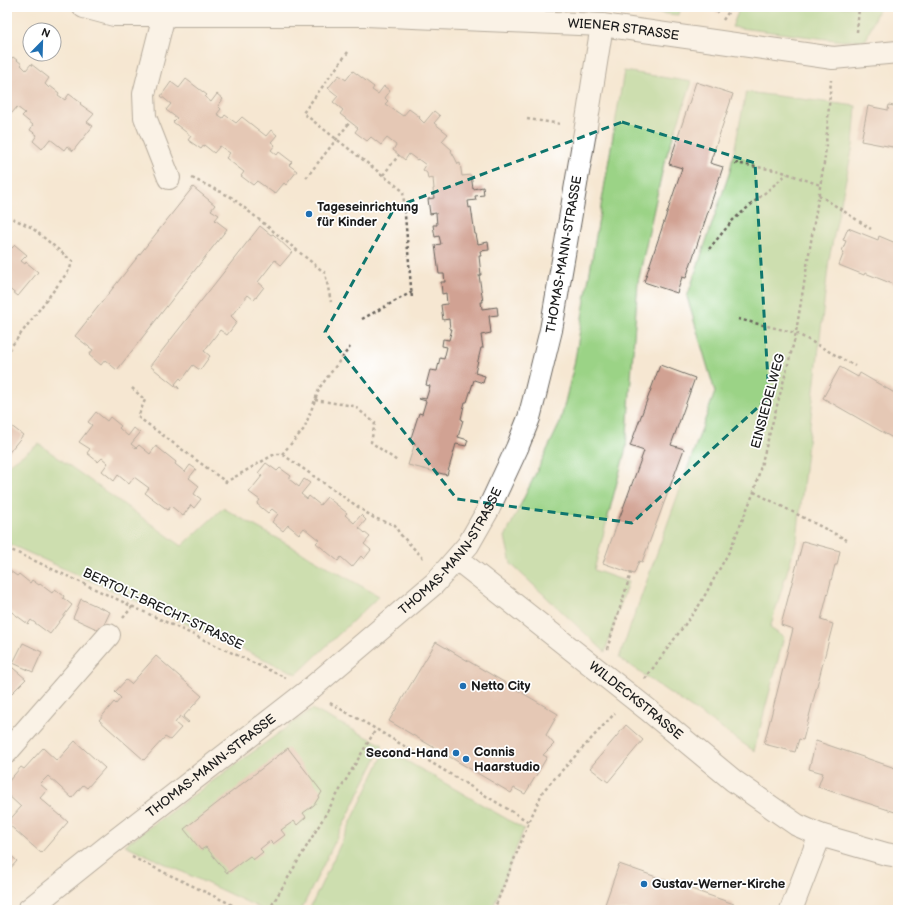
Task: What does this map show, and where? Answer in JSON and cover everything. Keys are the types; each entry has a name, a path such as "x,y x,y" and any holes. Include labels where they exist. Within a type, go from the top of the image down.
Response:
{"street":[{"name":"WIENER STRASSE","path":"84,7 114,15 365,15 602,25 833,58 898,52"},
{"path":"164,15 144,94 145,117 169,178"},
{"name":"THOMAS-MANN-STRASSE","path":"28,910 309,690 435,583 468,545 491,503 517,448 529,418 535,395 551,330 585,134 602,25"},
{"name":"WILDECKSTRASSE","path":"457,559 734,781 797,825 820,835 898,856"},
{"path":"7,752 109,635"},
{"path":"791,910 820,835"}],"path":[{"path":"348,52 303,113 403,191 412,299"},
{"name":"EINSIEDELWEG","path":"642,684 700,604 730,550 754,492 796,333 825,157 833,58"},
{"path":"527,119 567,125"},
{"path":"306,178 350,122"},
{"path":"383,175 399,155"},
{"path":"734,163 780,171 820,186"},
{"path":"709,249 733,220 787,174"},
{"path":"169,178 190,177 231,197 325,273 331,302"},
{"path":"819,195 871,229"},
{"path":"7,216 31,227 72,261 70,269 7,352"},
{"path":"362,318 412,292"},
{"path":"738,319 796,333 855,366"},
{"path":"282,454 304,428 320,387 350,347"},
{"path":"132,388 145,400 138,417 226,482 275,454 282,454 374,518 395,525 399,533 423,558"},
{"path":"315,400 354,406 375,423 371,442 398,461"},
{"path":"754,492 847,540"},
{"name":"BERTOLT-BRECHT-STRASSE","path":"7,548 274,672 309,690 529,822"},
{"path":"600,673 630,573"},
{"path":"494,910 543,791 615,712"},
{"path":"269,910 376,729"},
{"path":"108,846 243,910"}],"highlighted area":[{"path":"622,122 755,163 769,397 632,523 457,499 325,332 395,207"}],"green space":[{"path":"611,7 681,7 679,15 611,9"},
{"path":"740,7 879,7 866,40 843,41 732,27"},
{"path":"624,71 692,82 664,163 638,282 626,448 594,570 628,582 605,652 511,564 505,537 560,423 574,365"},
{"path":"746,92 856,106 853,146 829,259 797,539 770,628 784,637 754,751 619,658 715,392 687,297 730,171"},
{"path":"39,444 182,546 223,508 379,596 297,674 7,543 7,466"},
{"path":"312,709 383,745 301,910 264,910 125,845"},
{"path":"386,749 524,829 492,910 309,910"}],"building":[{"path":"705,7 721,7 718,13"},
{"path":"7,56 11,59 13,57 22,64 21,65 26,70 31,64 49,78 45,84 49,88 50,86 65,100 69,94 94,114 87,122 93,126 73,151 67,146 64,150 50,139 42,149 33,141 37,135 30,130 33,125 22,116 25,113 17,107 12,113 7,110 7,105 10,102 7,100"},
{"path":"353,71 374,87 372,90 378,94 384,86 390,91 385,98 388,101 385,104 403,116 409,109 420,117 419,118 424,123 434,111 440,116 434,123 448,134 442,141 452,150 451,151 458,164 460,163 462,176 471,175 473,189 483,187 484,195 475,196 476,200 468,201 469,208 471,207 478,244 488,242 489,250 480,251 481,256 479,256 481,275 479,275 483,302 481,302 482,309 497,307 498,315 489,316 491,333 481,335 483,348 481,348 475,373 485,376 483,383 474,380 467,402 465,402 461,419 463,420 458,437 468,440 466,446 456,444 447,475 408,465 415,443 410,441 419,413 422,414 426,401 419,399 426,399 430,386 426,385 430,370 437,371 440,358 444,359 447,347 442,346 443,339 449,340 452,329 450,329 449,319 443,320 441,305 447,304 446,293 442,294 441,282 445,282 444,274 439,274 435,245 441,244 439,236 435,237 433,225 437,225 436,213 430,214 428,199 434,198 433,178 428,179 427,173 423,170 426,165 418,159 417,160 409,154 405,160 393,150 396,145 387,138 381,145 371,137 367,141 355,132 358,128 340,114 343,110 333,102 338,96 328,88 339,75 346,80"},
{"path":"186,79 207,95 205,97 211,102 217,94 223,99 218,106 221,109 217,114 223,118 225,115 236,123 242,117 266,136 271,130 277,135 271,142 275,145 271,150 277,155 279,152 292,162 289,165 297,171 286,185 284,183 275,194 257,181 253,185 241,176 244,172 226,158 230,153 220,146 214,153 204,145 201,149 188,140 191,136 173,122 177,118 166,110 171,104 161,96 171,82 179,88"},
{"path":"696,82 733,94 710,163 723,167 686,278 682,277 677,293 644,282 682,168 669,164"},
{"path":"889,105 898,107 898,148 861,141 868,106 888,110"},
{"path":"193,187 215,205 211,210 219,215 215,220 227,229 117,370 105,360 101,365 89,355 93,350 75,336"},
{"path":"260,226 271,235 273,234 292,252 281,265 275,260 258,282 264,287 254,300 248,295 231,316 237,322 227,335 220,330 204,351 210,356 200,370 193,365 182,380 180,378 175,384 179,389 150,366"},
{"path":"848,228 878,240 879,236 898,244 898,286 839,265 846,241 843,240"},
{"path":"7,243 12,248 15,245 27,255 21,261 25,264 26,262 38,272 18,296 7,287"},
{"path":"660,365 695,378 671,445 684,449 642,562 639,561 634,574 603,563 644,451 630,446"},
{"path":"840,367 858,377 860,373 898,395 898,441 823,398"},
{"path":"96,412 107,421 110,417 121,426 119,428 128,436 134,428 140,433 131,444 136,448 139,445 150,454 156,446 176,462 175,464 185,472 190,465 196,469 189,478 199,486 194,494 201,499 194,508 191,505 183,516 171,506 168,510 145,493 149,488 134,477 129,484 118,475 114,481 102,471 108,463 102,458 98,462 87,453 90,449 79,442 92,425 88,422"},
{"path":"10,425 23,435 7,455 7,426 9,427"},
{"path":"266,463 277,471 280,468 291,476 289,479 299,487 304,479 310,483 301,494 307,499 309,496 320,505 327,497 347,513 345,515 354,523 361,515 366,520 359,528 370,537 364,544 371,550 364,559 361,556 352,567 341,557 338,561 316,543 319,540 304,528 299,534 288,525 283,531 272,522 278,514 272,509 268,513 257,504 260,500 249,492 262,476 258,473"},
{"path":"803,541 840,551 821,620 833,624 803,740 799,739 795,752 764,744 793,629 781,625"},
{"path":"10,571 17,576 19,574 30,583 32,580 39,585 40,584 52,593 55,589 72,605 50,634 31,620 28,624 9,610 7,613 7,575"},
{"path":"81,599 110,612 101,631 73,618"},
{"path":"436,642 558,714 546,735 554,744 543,755 547,757 525,794 514,788 511,793 389,721"},
{"path":"23,643 42,652 33,672 13,663"},
{"path":"156,656 202,696 183,717 189,722 188,723 180,716 175,723 181,728 170,740 165,737 144,760 99,720 114,702 116,704 121,698 115,692 126,680 131,684"},
{"path":"7,663 26,679 7,698"},
{"path":"626,725 643,740 608,782 590,768"},
{"path":"75,741 105,768 87,788 83,785 72,798 48,776 40,784 47,790 40,798 68,822 41,853 7,823 21,807 7,794 7,783 21,767 24,769 43,748 57,761"},
{"path":"816,741 898,769 898,813 818,787 823,773 809,769"},
{"path":"288,748 322,792 314,805 303,813 306,817 297,825 294,821 281,830 285,835 273,844 270,841 260,849 263,852 253,860 250,856 227,873 206,847 201,850 184,829"},
{"path":"7,852 17,861 7,872"},
{"name":"Gustav-Werner-Kirche","path":"619,864 734,904 732,910 603,910"}],"place":[{"name":"Tageseinrichtung für Kinder","path":"309,214"},
{"name":"Netto City","path":"463,686"},
{"name":"Second-Hand","path":"456,753"},
{"name":"Connis Haarstudio","path":"466,759"},
{"name":"Gustav-Werner-Kirche","path":"644,884"}]}
